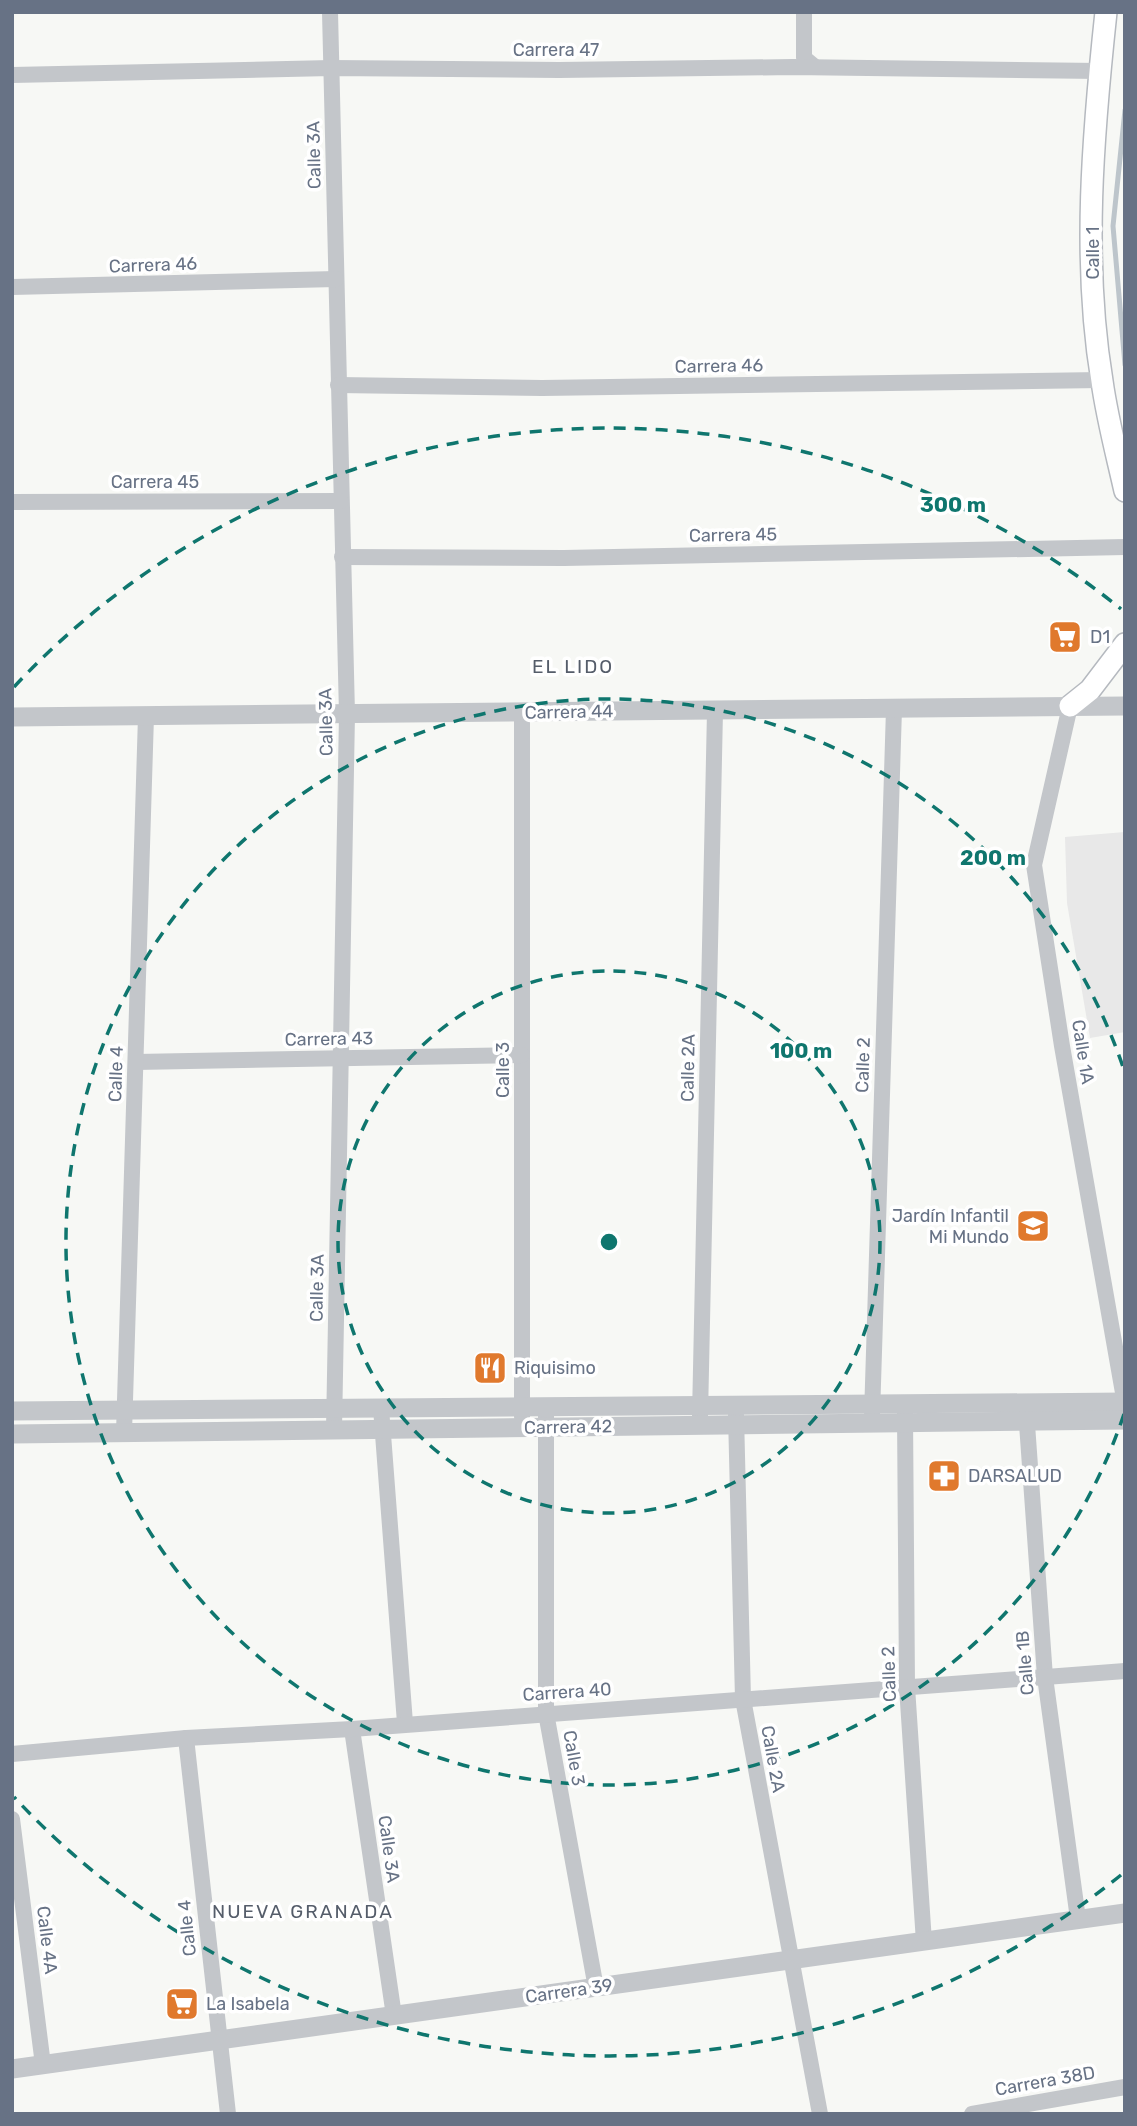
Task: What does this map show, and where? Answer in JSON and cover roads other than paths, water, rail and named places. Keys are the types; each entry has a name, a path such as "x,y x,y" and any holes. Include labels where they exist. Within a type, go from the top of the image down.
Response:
{"main road":[{"name":"Calle 1","path":"1106,12 1093,206 1093,286 1101,380 1125,491"},
{"path":"1070,706 1090,690 1125,644"}],"street":[{"name":"Calle 3A","path":"330,12 347,714 334,1430"},
{"path":"804,12 804,64"},
{"name":"Carrera 47","path":"12,75 331,68 559,71 804,64 1100,71"},
{"name":"Carrera 46","path":"12,288 336,279"},
{"name":"Carrera 46","path":"338,385 542,388 1101,380"},
{"name":"Carrera 45","path":"12,502 341,501"},
{"name":"Carrera 45","path":"342,557 564,558 1125,547"},
{"name":"Calle 1A","path":"1070,706 1034,865 1062,1046 1125,1403"},
{"name":"Carrera 44","path":"12,718 1125,706"},
{"name":"Calle 2","path":"872,1414 894,709"},
{"name":"Calle 2A","path":"700,1415 715,710"},
{"name":"Calle 3","path":"522,712 522,1428"},
{"name":"Calle 4","path":"124,1433 146,716"},
{"name":"Carrera 43","path":"136,1062 522,1055"},
{"name":"Carrera 42","path":"12,1411 546,1407 736,1415 1026,1412 1125,1403"},
{"name":"Calle 3","path":"546,1407 546,1713 596,1987"},
{"path":"382,1408 405,1723"},
{"name":"Carrera 42","path":"1026,1412 1125,1420"},
{"name":"Calle 1B","path":"1026,1412 1045,1677 1078,1919"},
{"name":"Calle 2","path":"905,1413 907,1687 924,1942"},
{"name":"Carrera 42","path":"12,1434 522,1428 700,1415"},
{"name":"Calle 2A","path":"736,1415 743,1699 789,1961 820,2114"},
{"name":"Carrera 40","path":"12,1754 186,1738 352,1729 1125,1671"},
{"name":"Calle 3A","path":"352,1729 394,2016"},
{"name":"Calle 4","path":"186,1738 229,2114"},
{"name":"Calle 4A","path":"12,1819 43,2065"},
{"name":"Carrera 39","path":"12,2069 1125,1913"},
{"name":"Carrera 38D","path":"972,2114 1125,2087"}],"waterway":[{"path":"1125,110 1113,226 1125,365"}],"place":[{"name":"D1","path":"1065,637"},
{"name":"Jardín Infantil Mi Mundo","path":"1033,1226"},
{"name":"Riquisimo","path":"490,1368"},
{"name":"DARSALUD","path":"944,1476"},
{"name":"La Isabela","path":"182,2004"}],"district":[{"name":"EL LIDO","path":"573,666"},
{"name":"NUEVA GRANADA","path":"303,1911"}]}
